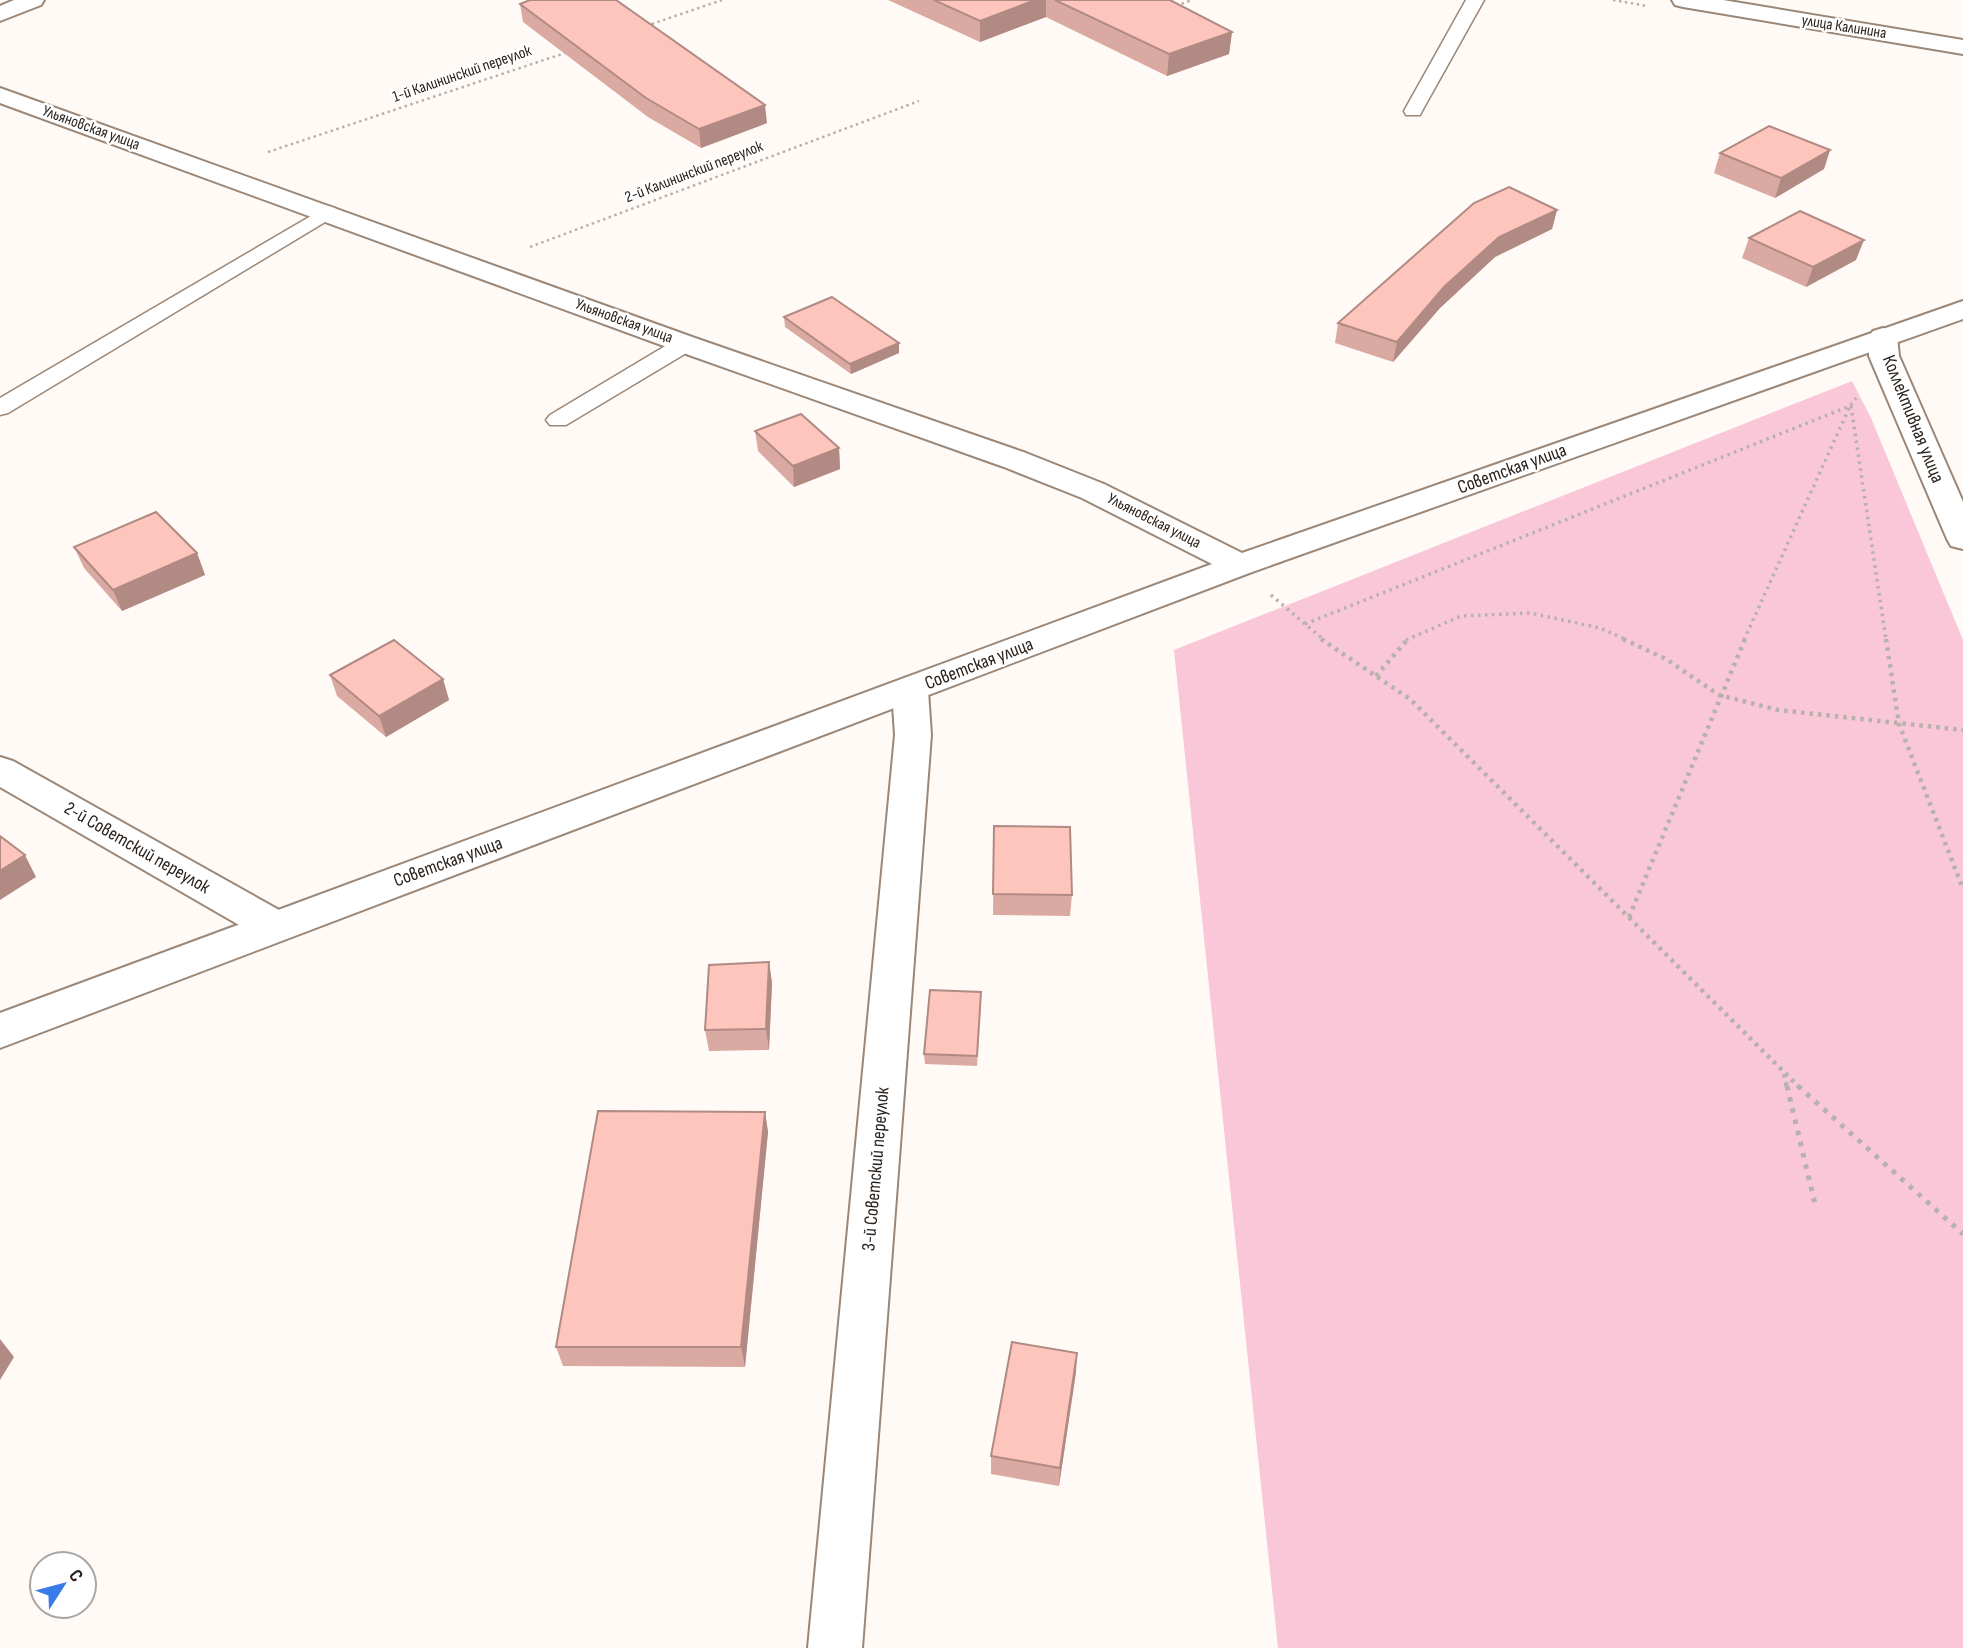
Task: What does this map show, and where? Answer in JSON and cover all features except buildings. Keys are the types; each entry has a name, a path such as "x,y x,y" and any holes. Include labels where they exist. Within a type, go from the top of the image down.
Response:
{"street":[{"path":"0,14 33,0"},
{"name":"улица Калинина","path":"1683,0 1963,47"},
{"name":"Ульяновская улица","path":"0,95 685,344 1015,460 1093,491 1240,565"},
{"name":"Советская улица","path":"0,1031 1240,565 1884,347 1963,309"},
{"name":"Коллективная улица","path":"1884,347 1963,539"},
{"name":"3-й Советский переулок","path":"835,1648 912,748 910,691"},
{"name":"2-й Советский переулок","path":"0,770 274,926"}],"lane":[{"path":"1413,111 1475,0"},
{"path":"0,408 328,212"},
{"path":"558,420 685,344"}],"path":[{"path":"701,0 710,4"},
{"path":"645,26 722,0"},
{"path":"1169,8 1192,0"},
{"name":"1-й Калининский переулок","path":"210,172 579,48"},
{"name":"2-й Калининский переулок","path":"478,267 919,101"},
{"path":"1629,917 1719,695 1850,405 1884,347"},
{"path":"1305,624 1850,405"},
{"path":"1850,405 1899,724 1963,889"},
{"path":"1240,565 1314,634 1410,699 1784,1073 1963,1234"},
{"path":"1376,676 1409,637 1461,616 1530,613 1600,628 1666,659 1719,695 1778,710 1963,730"},
{"path":"1784,1073 1815,1204"}],"shaded area":[{"path":"1852,381 1871,418 1963,640 1963,1648 1278,1648 1174,650"}]}
